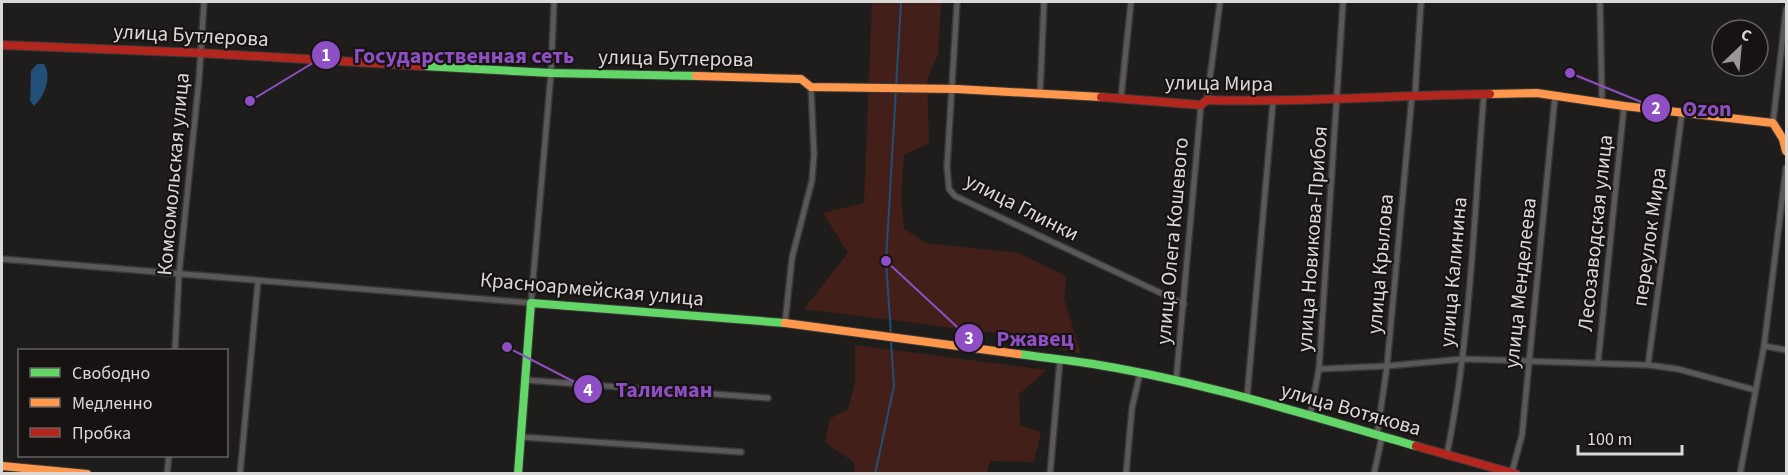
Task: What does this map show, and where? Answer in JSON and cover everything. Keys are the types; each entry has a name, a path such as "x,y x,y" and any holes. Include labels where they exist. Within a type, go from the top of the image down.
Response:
{"street":[{"name":"Комсомольская улица","path":"175,349 179,274 204,2"},
{"path":"518,474 551,72 554,2"},
{"name":"улица Глинки","path":"957,2 947,181 949,189 955,196 1184,304"},
{"path":"1040,94 1044,2"},
{"path":"1121,97 1131,2"},
{"name":"улица Олега Кошевого","path":"1176,381 1204,102 1220,2"},
{"name":"улица Новикова-Прибоя","path":"1310,416 1319,369 1343,2"},
{"path":"1413,95 1420,2"},
{"path":"1600,2 1602,103"},
{"path":"1786,10 1773,123 1783,139 1786,151"},
{"name":"улица Бутлерова","path":"2,45 551,72 801,79 811,87 951,89"},
{"path":"784,323 792,258 812,180 814,154 811,87"},
{"name":"улица Мира","path":"951,89 1204,102 1273,102 1413,95 1537,93 1624,106 1773,123"},
{"name":"улица Калинина","path":"1447,454 1457,406 1463,359 1484,93"},
{"name":"улица Крылова","path":"1374,474 1387,366 1413,95"},
{"name":"улица Менделеева","path":"1514,473 1522,435 1555,96"},
{"path":"1247,398 1273,102"},
{"name":"Лесозаводская улица","path":"1598,363 1624,106"},
{"name":"переулок Мира","path":"1648,365 1682,113"},
{"path":"1740,474 1764,346 1786,168"},
{"name":"Красноармейская улица","path":"2,259 784,323 1060,359 1176,381"},
{"path":"240,474 258,281"},
{"path":"1764,346 1786,350"},
{"path":"1050,474 1060,359"},
{"path":"1319,369 1463,359 1648,365 1678,369 1755,390"},
{"name":"улица Олега Кошевого","path":"1126,474 1132,408 1140,373"},
{"path":"525,380 768,398"},
{"name":"улица Вотякова","path":"1176,381 1247,398 1514,473"},
{"path":"521,437 741,452"},
{"path":"167,474 168,457"},
{"path":"2,466 87,474"}],"shaded area":[{"path":"872,2 941,2 938,55 927,79 929,143 904,155 901,199 904,229 926,243 1019,253 1066,276 1064,298 1081,354 1002,334 804,309 848,253 823,213 864,203"},
{"path":"855,345 1047,370 1019,394 1020,425 1041,432 1034,462 990,461 987,473 854,473 855,463 825,442 830,419 848,409 855,383"}],"water":[{"path":"37,64 44,64 47,80 44,91 34,106 30,101 31,71"}],"waterway":[{"path":"891,335 886,261 901,2"},
{"path":"875,474 894,386 891,341"}],"traffic: fast":[{"path":"423,66 551,73 696,76"},
{"path":"518,474 531,303 785,323"},
{"path":"1018,354 1089,363 1179,381 1416,446"}],"traffic: slow":[{"path":"696,76 801,79 811,87 957,89 1101,97"},
{"path":"1490,94 1537,93 1624,106 1773,123 1783,139 1786,151"},
{"path":"785,323 1018,354"},
{"path":"2,466 87,474"}],"traffic: jam":[{"path":"2,45 201,53 423,66"},
{"path":"1101,97 1201,105 1207,100 1490,94"},
{"path":"1416,446 1516,474"}],"place":[{"name":"Ozon","path":"1570,73"},
{"name":"Государственная сеть","path":"250,101"},
{"name":"Ржавец","path":"886,261"},
{"name":"Талисман","path":"507,347"}]}
